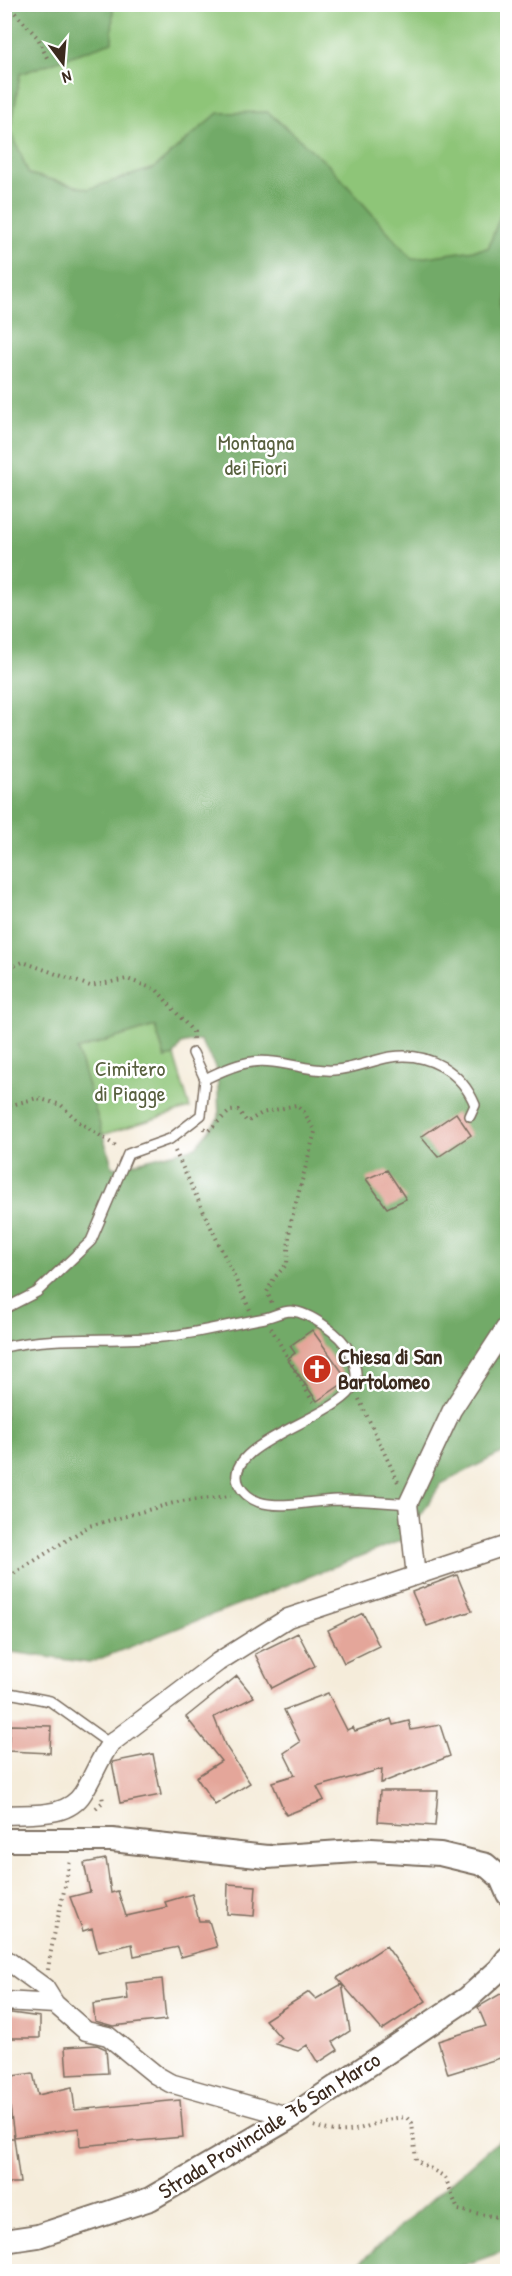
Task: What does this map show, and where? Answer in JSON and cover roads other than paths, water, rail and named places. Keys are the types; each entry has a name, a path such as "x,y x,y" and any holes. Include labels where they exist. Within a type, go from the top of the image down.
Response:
{"street":[{"path":"417,1576 408,1504 452,1410 507,1324"},
{"path":"4,1815 56,1812 69,1807 84,1792 99,1759 110,1744 218,1662 288,1618 507,1545"},
{"path":"4,1840 112,1840 267,1857 370,1850 440,1854 486,1865 501,1878 507,1894"},
{"path":"4,1958 45,1988 55,2004 86,2031 108,2036 170,2083 291,2117"},
{"name":"Strada Provinciale 76 San Marco","path":"4,2241 38,2236 150,2199 291,2117 468,1998 499,1970 507,1958"},
{"path":"4,2001 55,2004"}],"lane":[{"path":"4,1309 37,1292 91,1241 128,1154 170,1139 201,1115 205,1079 194,1053"},
{"path":"205,1079 252,1062 332,1070 357,1067 392,1057 423,1058 450,1070 469,1090 475,1105 470,1116"},
{"path":"4,1347 81,1338 163,1337 291,1311 317,1319 349,1349 357,1374 354,1387 345,1398 320,1413 285,1429 243,1460 237,1468 237,1479 246,1494 257,1501 274,1505 337,1500 408,1504"},
{"path":"4,1692 50,1701 110,1744"}],"place":[{"name":"Chiesa di San Bartolomeo","path":"317,1369"}],"park label":[{"name":"Montagna dei Fiori","path":"256,455"},
{"name":"Cimitero di Piagge","path":"130,1080"}]}
